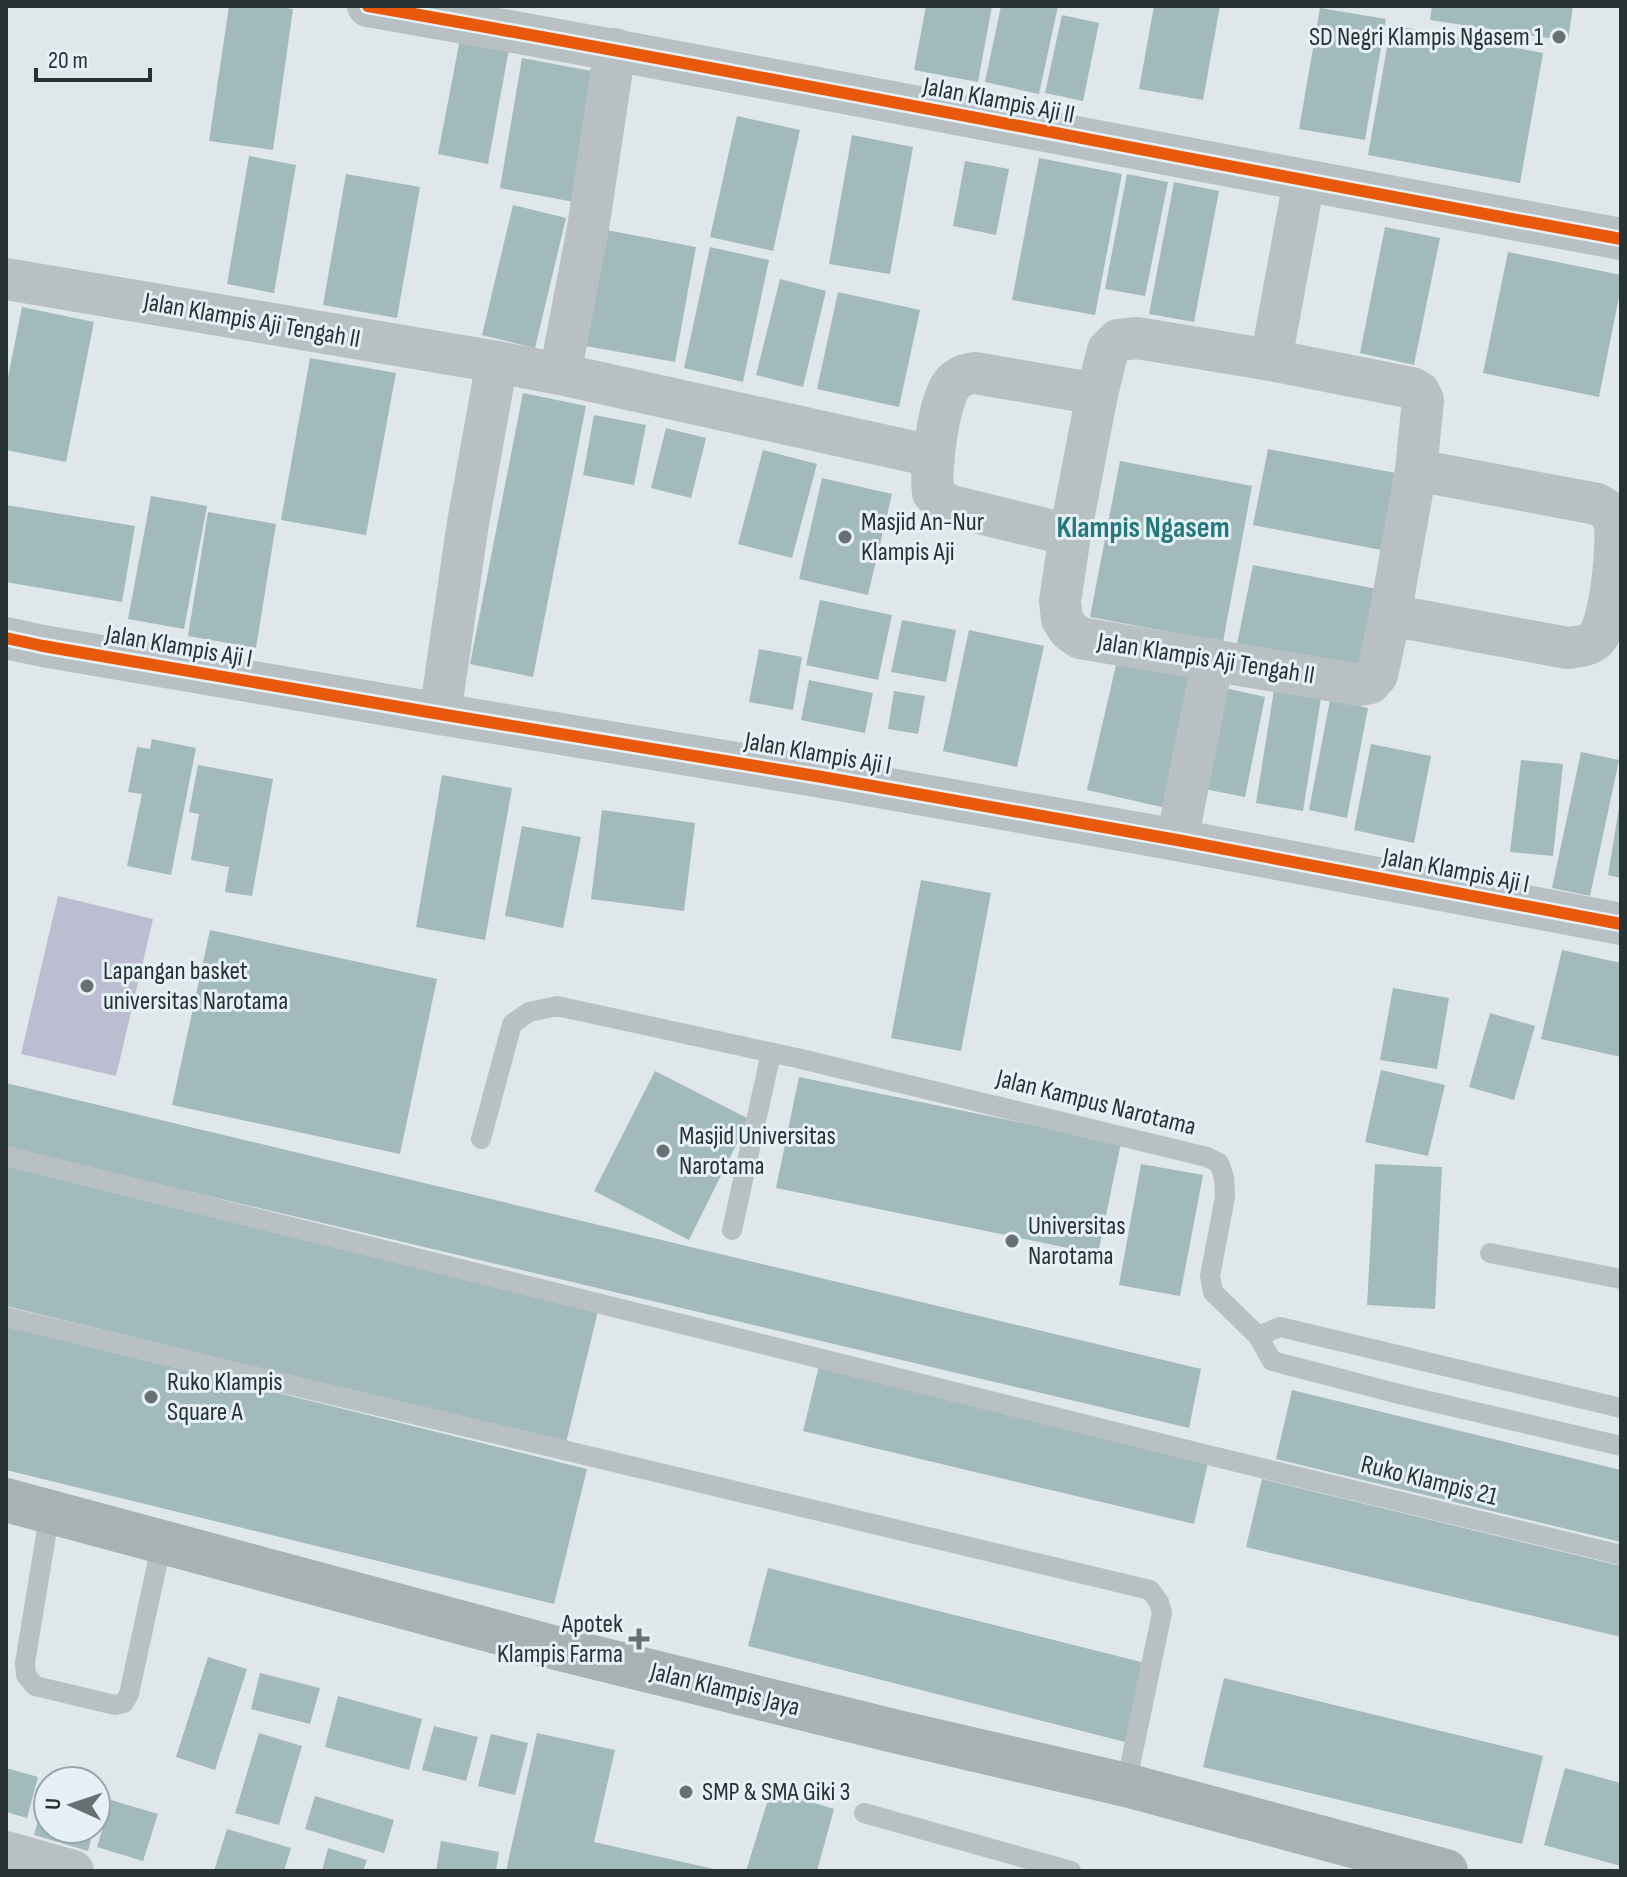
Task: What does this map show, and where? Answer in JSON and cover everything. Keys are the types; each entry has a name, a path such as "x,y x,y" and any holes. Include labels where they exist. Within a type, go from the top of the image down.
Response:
{"main road":[{"name":"Jalan Klampis Jaya","path":"6,1500 571,1652 1126,1785 1373,1862 1426,1869"}],"street":[{"name":"Jalan Klampis Aji II","path":"368,6 615,49 1621,239"},
{"path":"560,374 588,228 615,49"},
{"path":"1271,360 1304,181"},
{"name":"Jalan Klampis Aji Tengah II","path":"6,279 560,374 932,456"},
{"name":"Jalan Klampis Aji Tengah II","path":"1137,338 1271,360 1412,388 1419,392 1423,400 1416,470 1390,615 1377,675 1370,683 1359,685 1080,638 1069,630 1062,619 1060,601 1070,535 1108,350 1118,340 1137,338"},
{"path":"440,714 468,523 497,362"},
{"path":"1070,535 947,505 933,493 932,456 946,393 963,375 975,373 1097,394"},
{"path":"1390,615 1567,648 1584,646 1598,638 1617,579 1616,537 1609,510 1597,504 1416,470"},
{"name":"Jalan Klampis Aji I","path":"6,638 440,714 838,779 1621,924"},
{"path":"1177,840 1213,659"},
{"path":"6,1852 73,1871"}],"lane":[{"name":"Jalan Kampus Narotama","path":"481,1139 512,1024 529,1012 557,1006 1013,1109 1207,1157 1219,1163 1224,1177 1225,1197 1210,1276 1213,1292 1258,1336 1272,1361 1621,1446"},
{"path":"732,1230 771,1053"},
{"name":"Ruko Klampis 21","path":"6,1156 1621,1555"},
{"path":"1490,1253 1621,1279"},
{"path":"6,1317 1150,1590 1159,1602 1162,1613 1126,1785"},
{"path":"1258,1336 1280,1327 1621,1408"},
{"path":"50,1511 25,1663 26,1675 35,1686 115,1705 124,1703 129,1694 162,1542"},
{"path":"864,1813 1071,1871"}],"shaded area":[{"name":"Lapangan basket universitas Narotama","path":"58,896 153,919 116,1076 21,1054"}],"building":[{"path":"229,6 293,9 273,150 209,141"},
{"path":"926,6 992,6 978,82 914,70"},
{"path":"1001,6 1058,6 1039,94 985,82"},
{"path":"1154,6 1220,6 1203,100 1139,89"},
{"path":"1432,6 1573,6 1568,41 1430,20"},
{"path":"1320,8 1386,19 1365,140 1299,129"},
{"path":"1062,15 1099,23 1083,101 1045,93"},
{"path":"1391,25 1543,53 1520,183 1368,155"},
{"path":"460,39 509,49 488,164 438,154"},
{"path":"522,58 602,73 579,203 500,188"},
{"path":"737,116 800,130 773,251 710,237"},
{"path":"852,135 913,147 890,274 829,264"},
{"path":"249,156 296,165 274,293 227,284"},
{"path":"1039,158 1122,174 1095,315 1012,300"},
{"path":"965,161 1009,169 996,235 953,226"},
{"path":"346,174 420,187 397,318 323,305"},
{"path":"1127,174 1168,182 1145,296 1105,289"},
{"path":"1174,182 1219,191 1194,322 1149,314"},
{"path":"513,205 566,218 535,348 482,335"},
{"path":"1385,227 1440,238 1414,365 1360,353"},
{"path":"601,229 696,247 675,362 580,345"},
{"path":"710,247 769,260 743,382 684,368"},
{"path":"1508,252 1621,275 1599,397 1483,373"},
{"path":"780,279 826,291 803,387 756,375"},
{"path":"838,292 920,310 899,407 817,389"},
{"path":"22,307 94,322 66,462 6,450 6,387"},
{"path":"310,358 396,373 366,535 281,520"},
{"path":"523,393 586,406 533,677 470,664"},
{"path":"594,415 646,425 634,485 583,475"},
{"path":"666,428 706,438 691,498 651,488"},
{"path":"1268,449 1401,474 1386,551 1253,525"},
{"path":"763,450 817,464 792,558 738,544"},
{"path":"1120,461 1252,486 1223,642 1090,617"},
{"name":"Masjid An-Nur Klampis Aji","path":"822,478 892,494 868,595 799,579"},
{"path":"151,496 207,506 184,629 128,619"},
{"path":"6,505 135,526 122,602 6,582"},
{"path":"208,512 276,524 256,648 188,636"},
{"path":"1253,565 1382,590 1366,674 1236,649"},
{"path":"820,600 892,615 878,680 806,665"},
{"path":"902,620 956,630 946,682 891,672"},
{"path":"969,630 1044,646 1017,767 943,751"},
{"path":"1120,648 1199,667 1166,808 1087,790"},
{"path":"759,649 802,657 793,710 749,702"},
{"path":"809,680 873,693 865,733 801,720"},
{"path":"1225,688 1265,697 1245,797 1204,789"},
{"path":"1274,690 1321,698 1303,811 1256,803"},
{"path":"894,691 925,696 918,734 888,729"},
{"path":"1330,700 1368,708 1347,818 1309,810"},
{"path":"152,739 196,748 171,875 127,866 142,794 128,792 137,747 150,749"},
{"path":"1371,744 1431,756 1414,843 1354,830"},
{"path":"1581,752 1619,760 1590,896 1552,888"},
{"path":"1521,760 1563,764 1553,856 1510,852"},
{"path":"198,765 273,779 252,896 225,892 229,867 191,860 199,814 189,812"},
{"path":"442,775 512,788 485,940 416,927"},
{"path":"1621,808 1621,878 1608,875"},
{"path":"602,810 695,823 684,911 591,899"},
{"path":"522,826 581,837 563,928 505,916"},
{"path":"921,880 991,893 961,1051 891,1038"},
{"path":"210,930 437,979 400,1154 172,1105"},
{"path":"1562,950 1621,963 1621,1057 1541,1039"},
{"path":"1393,988 1449,998 1437,1069 1380,1060"},
{"path":"1490,1013 1535,1026 1514,1100 1469,1087"},
{"path":"1381,1070 1445,1085 1428,1156 1365,1142"},
{"path":"655,1071 749,1119 689,1240 594,1191"},
{"path":"799,1077 1121,1143 1098,1254 776,1188"},
{"path":"6,1083 1201,1369 1189,1428 6,1148"},
{"path":"6,1162 599,1307 566,1443 6,1306"},
{"path":"1141,1164 1203,1175 1180,1296 1119,1285"},
{"path":"1375,1164 1442,1167 1435,1309 1367,1305"},
{"name":"Ruko Klampis Square A","path":"6,1326 587,1469 554,1604 6,1470"},
{"path":"819,1366 1209,1458 1194,1524 803,1431"},
{"path":"1292,1390 1621,1470 1621,1542 1276,1459"},
{"path":"1262,1479 1621,1566 1621,1637 1246,1547"},
{"path":"768,1568 1145,1663 1125,1742 748,1646"},
{"path":"208,1657 247,1669 215,1770 176,1757"},
{"path":"260,1673 320,1688 310,1724 251,1709"},
{"path":"1224,1678 1543,1756 1522,1844 1203,1767"},
{"path":"338,1696 422,1719 409,1770 325,1747"},
{"path":"434,1726 478,1737 466,1781 422,1770"},
{"path":"259,1733 302,1746 279,1825 235,1813"},
{"path":"537,1733 615,1750 594,1842 723,1871 506,1871"},
{"path":"491,1734 528,1743 515,1795 478,1786"},
{"path":"6,1768 32,1775 32,1799 27,1818 6,1812"},
{"path":"1565,1768 1621,1783 1621,1866 1544,1845"},
{"path":"771,1790 834,1809 817,1871 746,1871"},
{"path":"315,1796 394,1820 384,1853 305,1829"},
{"path":"112,1800 158,1814 143,1861 97,1847 112,1845"},
{"path":"227,1829 291,1848 284,1871 214,1871"},
{"path":"441,1841 499,1852 496,1871 436,1871"},
{"path":"68,1845 90,1845 88,1851"},
{"path":"328,1848 367,1860 363,1871 322,1871"}],"cycle path":[{"path":"368,6 1621,239"},
{"path":"6,638 822,777 1621,924"}],"place":[{"name":"SD Negri Klampis Ngasem 1","path":"1559,37"},
{"name":"Masjid An-Nur Klampis Aji","path":"845,537"},
{"name":"Lapangan basket universitas Narotama","path":"87,986"},
{"name":"Masjid Universitas Narotama","path":"663,1151"},
{"name":"Universitas Narotama","path":"1012,1241"},
{"name":"Ruko Klampis Square A","path":"151,1397"},
{"name":"Apotek Klampis Farma","path":"639,1639"},
{"name":"SMP & SMA Giki 3","path":"686,1792"}],"district":[{"name":"Klampis Ngasem","path":"1143,528"}]}
